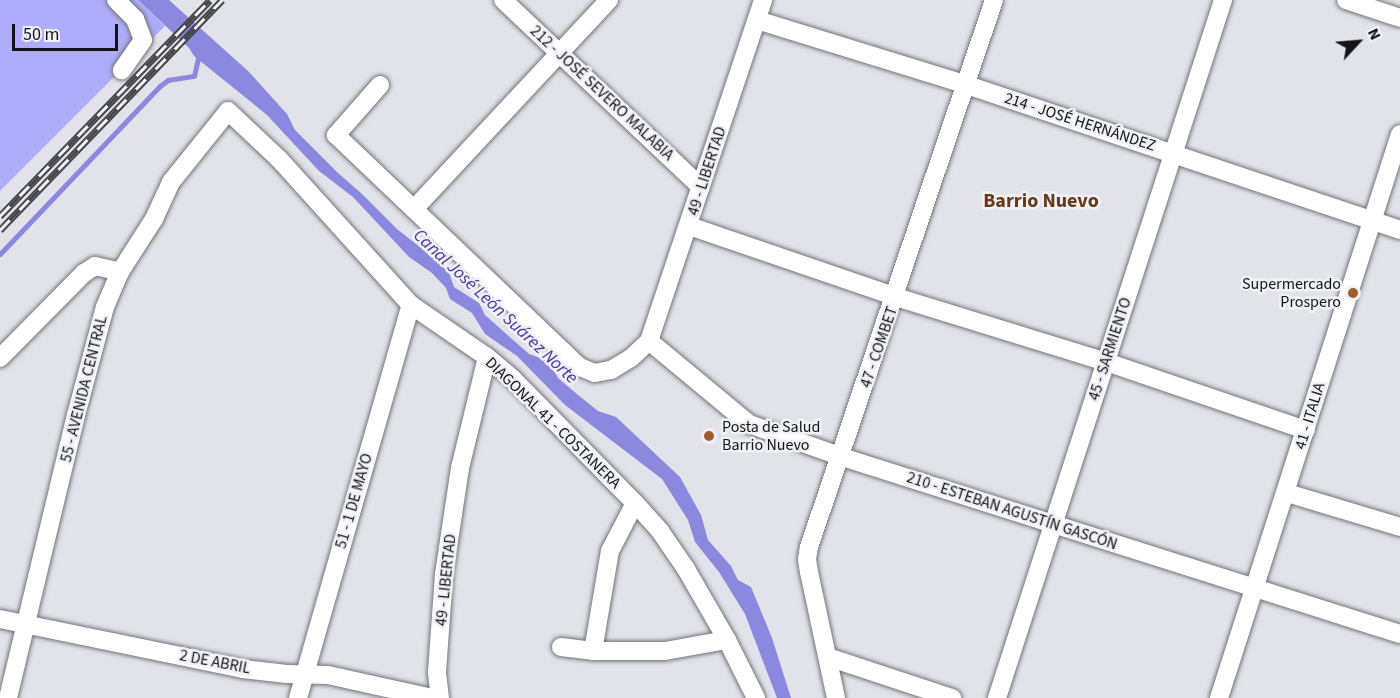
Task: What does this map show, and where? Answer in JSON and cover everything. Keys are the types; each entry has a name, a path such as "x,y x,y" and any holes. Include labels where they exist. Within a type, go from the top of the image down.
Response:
{"street":[{"path":"116,0 135,19 143,40 122,70"},
{"name":"212 - JOSÉ SEVERO MALABIA","path":"502,0 701,187"},
{"path":"414,209 609,0"},
{"name":"49 - LIBERTAD","path":"649,341 763,0"},
{"name":"47 - COMBET","path":"836,698 807,559 994,0"},
{"name":"45 - SARMIENTO","path":"997,698 1223,0"},
{"path":"1346,0 1400,18"},
{"name":"214 - JOSÉ HERNÁNDEZ","path":"757,20 967,85 1400,230"},
{"path":"380,85 336,135 580,367 595,373 611,370 631,358 649,341"},
{"name":"55 - AVENIDA CENTRAL","path":"8,698 97,338 120,272 153,219 171,182 228,111"},
{"name":"DIAGONAL 41 - COSTANERA","path":"228,111 279,159 411,305 487,357 513,379 635,503 660,531 686,569 727,640 756,698"},
{"name":"41 - ITALIA","path":"1219,698 1287,493 1371,220 1400,134"},
{"path":"689,226 896,297 1106,362 1306,430"},
{"path":"0,358 84,273 94,266 120,272"},
{"name":"51 - 1 DE MAYO","path":"298,698 411,305"},
{"name":"210 - ESTEBAN AGUSTÍN GASCÓN","path":"649,341 743,421 842,457 1400,633"},
{"name":"49 - LIBERTAD","path":"440,698 437,672 444,574 460,468 487,357"},
{"path":"1287,493 1400,527"},
{"path":"593,651 610,551 635,503"},
{"name":"2 DE ABRIL","path":"0,619 243,669 328,675 432,698"},
{"path":"561,647 593,651 665,651 727,640"},
{"path":"828,657 952,698"}],"shaded area":[{"path":"0,0 138,0 165,26 0,191"},
{"path":"138,0 169,0 248,71 287,114 295,130 338,173 397,229 449,273 454,287 479,303 485,315 529,354 549,361 558,378 578,395 598,411 616,417 680,477 701,515 708,540 731,566 738,580 751,587 772,638 791,698 777,698 745,614 719,572 695,542 688,520 662,479 565,405 517,356 485,334 472,313 450,299 446,288 432,273 409,257 353,197 319,171 267,115 194,56 189,48"}],"waterway":[{"path":"0,254 160,86 168,80 194,76 199,55"}],"railway":[{"path":"0,216 210,0"},
{"path":"0,230 222,0"}],"place":[{"name":"Supermercado Prospero","path":"1353,293"},
{"name":"Posta de Salud Barrio Nuevo","path":"709,436"}],"district":[{"name":"Barrio Nuevo","path":"1041,201"}],"water label":[{"name":"Canal José León Suárez Norte","path":"495,307"}]}
